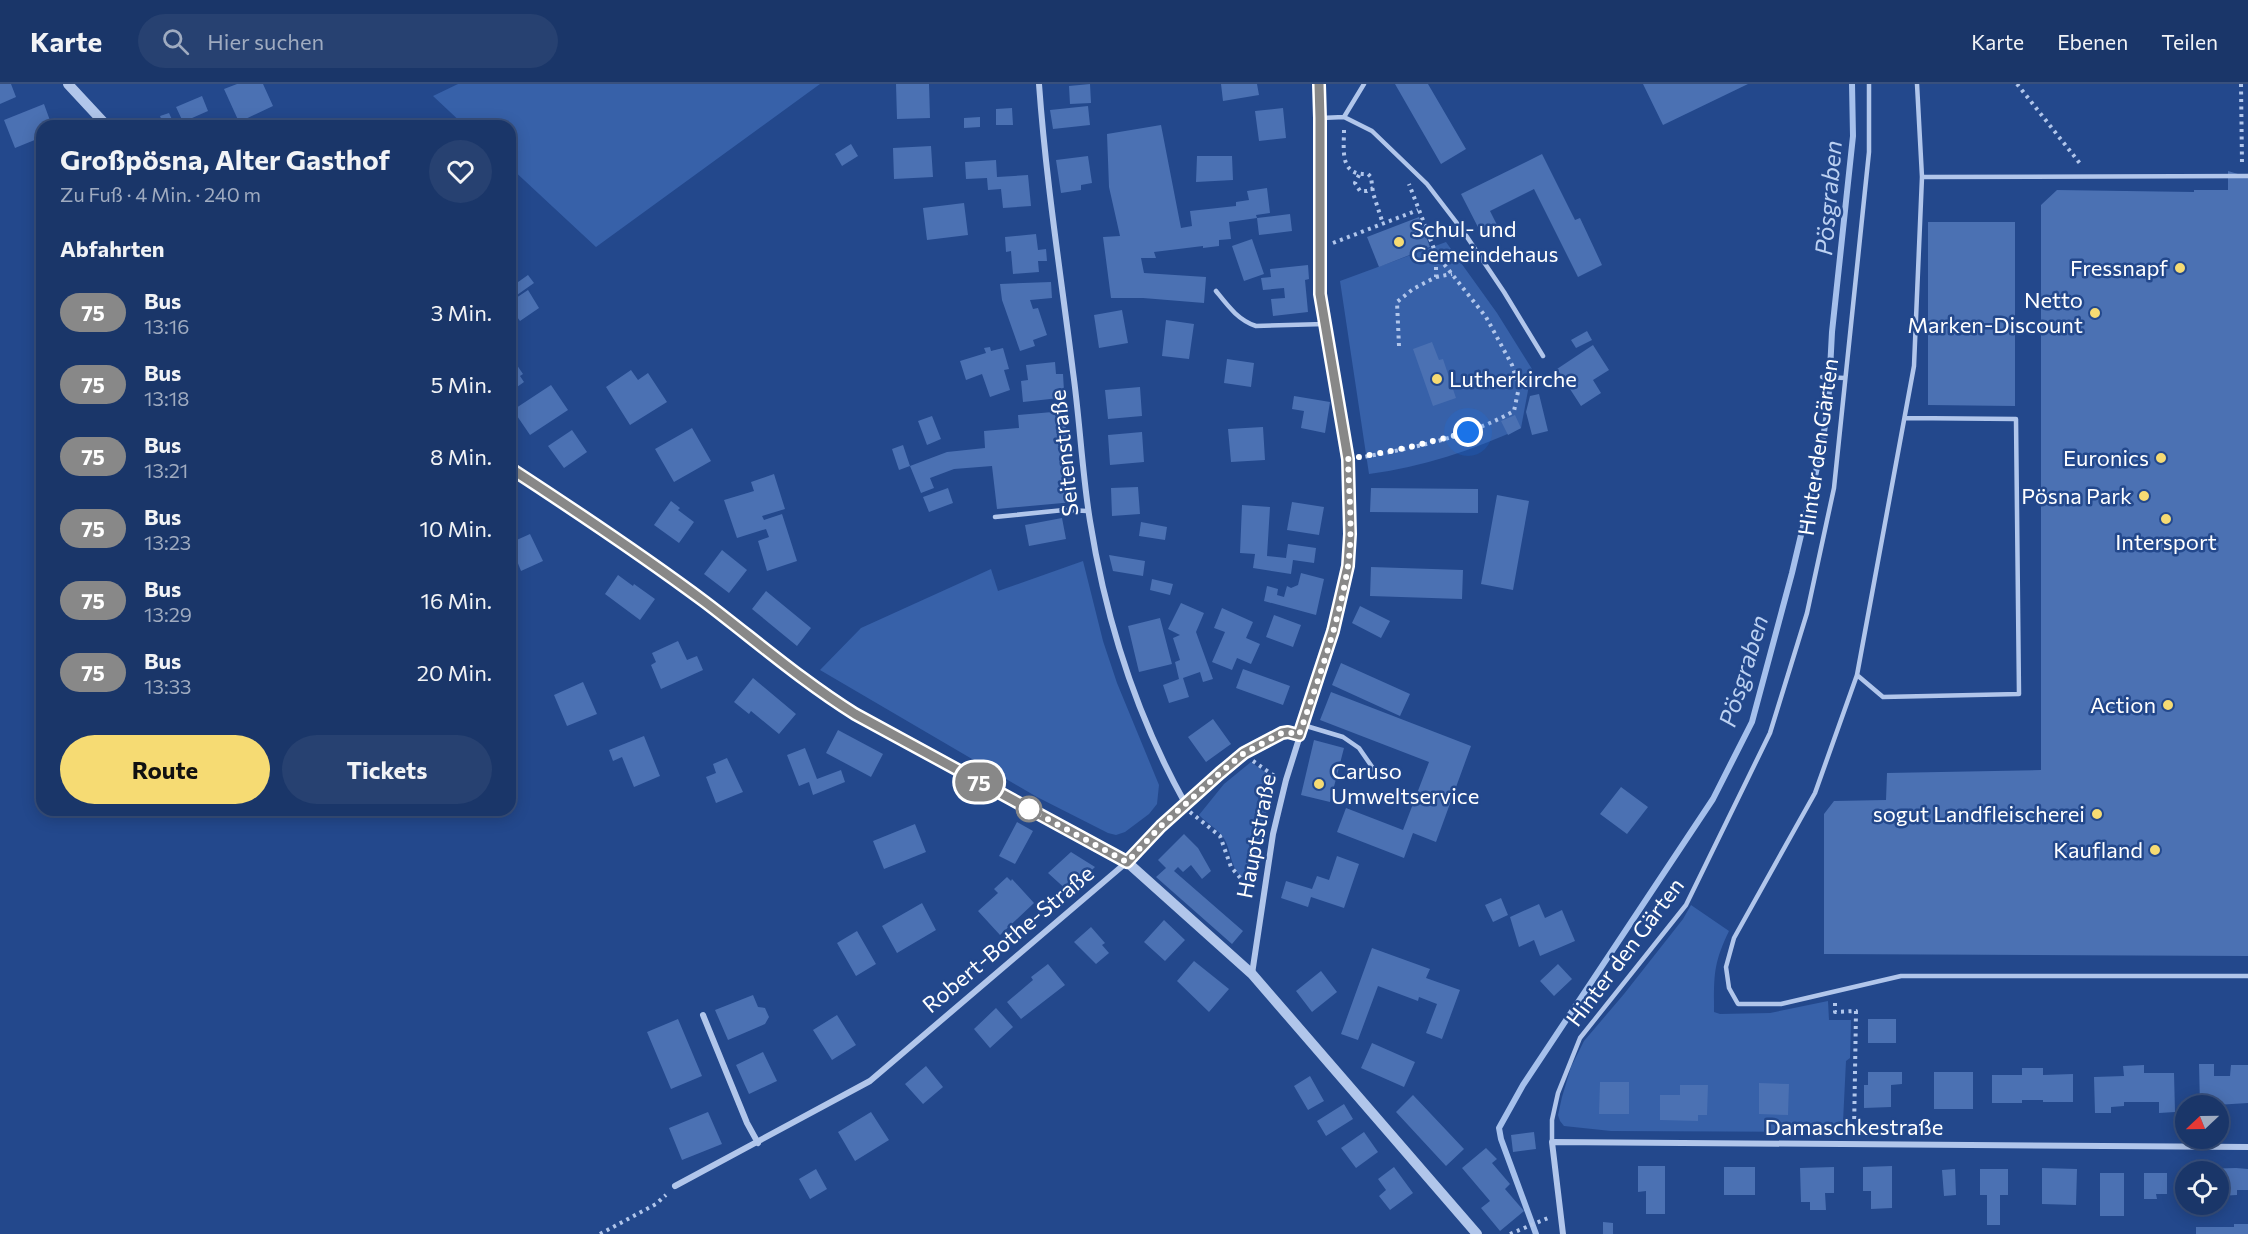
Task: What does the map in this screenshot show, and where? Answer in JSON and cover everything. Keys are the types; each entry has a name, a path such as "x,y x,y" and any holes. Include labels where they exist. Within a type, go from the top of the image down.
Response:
{"street":[{"path":"68,84 101,120"},
{"name":"Seitenstraße","path":"1039,84 1045,154 1080,423 1088,511 1107,606 1129,681 1160,757 1185,803"},
{"name":"Hauptstraße","path":"1252,974 1272,834 1299,735 1333,631 1348,566 1350,534 1348,459 1320,294 1318,84"},
{"path":"516,472 625,544 705,602 826,696 865,720 1127,862 1252,974 1477,1234"},
{"name":"Robert-Bothe-Straße","path":"675,1186 870,1081 1127,862 1185,803 1244,753 1282,733 1299,735"},
{"path":"703,1015 747,1123 758,1143"},
{"path":"1552,1142 1563,1234"},
{"name":"Damaschkestraße","path":"1552,1142 2248,1147"}],"lane":[{"path":"1344,117 1364,84"},
{"name":"Hinter den Gärten","path":"1552,1142 1552,1120 1558,1093 1580,1038 1686,905 1770,733 1807,613 1834,488 1869,152 1869,84"},
{"path":"1917,84 1922,177 1914,366 1857,675 1815,794 1734,938 1726,967 1729,988 1738,1004 1781,1004 1901,976 2248,976"},
{"path":"1320,118 1344,117 1372,131 1398,153 1427,184 1463,231 1504,292 1543,357"},
{"path":"1922,177 2248,176"},
{"path":"1216,291 1232,311 1247,323 1256,326 1325,324"},
{"path":"1822,377 1845,378"},
{"path":"1857,675 1883,698 2019,694 2016,418 1905,418"},
{"path":"995,517 1064,510 1088,511"},
{"path":"1303,725 1343,737 1359,748 1377,774"}],"path":[{"path":"2017,84 2090,176"},
{"path":"2241,84 2242,176"},
{"path":"1344,117 1344,160 1352,171 1359,175 1368,174 1371,177 1383,224"},
{"path":"1348,459 1448,439 1488,425 1514,411 1519,387 1512,365 1486,317 1436,254 1398,153"},
{"path":"1359,175 1355,183 1360,191 1373,188"},
{"path":"1335,243 1419,210"},
{"path":"1436,254 1436,277"},
{"path":"1399,346 1397,302 1413,289 1436,277 1452,274"},
{"path":"1244,753 1272,775 1286,780"},
{"path":"1185,803 1197,819 1220,836 1229,862 1238,876 1246,883 1265,890"},
{"path":"1834,991 1835,1012 1856,1011 1854,1145"},
{"path":"600,1234 656,1204 675,1186"},
{"path":"1510,1234 1540,1221"}],"shaded area":[{"path":"458,84 820,84 596,247 516,173 516,120 459,120 433,96"},
{"path":"1446,242 1497,313 1532,369 1521,428 1447,457 1369,474 1340,281"},
{"path":"1083,561 1103,641 1117,683 1159,785 1157,804 1149,814 1125,832 1116,835 1108,833 1037,797 820,670 861,628 991,569 998,591"},
{"path":"1251,762 1273,778 1253,882 1239,875 1223,837 1199,815 1224,784"},
{"path":"1691,905 1729,931 1716,970 1714,1012 1720,1014 1770,1013 1828,1001 1829,1020 1851,1020 1850,1058 1846,1061 1843,1122 1837,1132 1611,1131 1564,1126 1560,1121 1558,1115 1571,1067 1584,1041 1624,994 1683,919"}],"building":[{"path":"0,84 11,84 16,97 0,104"},
{"path":"237,84 263,84 273,106 243,120 238,120 224,89"},
{"path":"896,84 929,84 930,118 897,119"},
{"path":"1090,84 1091,103 1070,104 1069,86"},
{"path":"1221,84 1257,84 1259,95 1223,101"},
{"path":"1395,84 1428,84 1466,149 1441,164"},
{"path":"1643,84 1748,84 1663,125"},
{"path":"202,96 208,111 182,120 176,107"},
{"path":"44,104 50,120 36,120 36,139 15,148 4,120"},
{"path":"1088,106 1090,125 1053,129 1050,110"},
{"path":"1012,108 1013,125 996,125 996,109"},
{"path":"1283,108 1286,138 1259,141 1255,111"},
{"path":"169,113 172,120 162,120 160,116"},
{"path":"980,117 980,127 964,128 964,118"},
{"path":"1161,125 1181,228 1192,226 1190,211 1236,206 1236,202 1249,200 1247,191 1267,188 1270,213 1256,215 1257,218 1229,222 1231,239 1219,240 1219,246 1154,252 1156,258 1141,258 1144,273 1206,277 1204,303 1111,298 1103,237 1120,236 1109,187 1107,134"},
{"path":"851,144 858,156 842,166 835,154"},
{"path":"931,146 933,177 894,179 893,148"},
{"path":"1542,154 1575,220 1580,218 1602,265 1578,277 1534,189 1490,211 1498,227 1482,235 1461,194"},
{"path":"1088,156 1092,183 1081,185 1081,190 1061,193 1056,160"},
{"path":"1197,156 1232,156 1233,180 1196,182"},
{"path":"996,160 997,177 1028,175 1031,206 1003,208 1001,189 988,190 987,178 966,179 965,162"},
{"name":"Pösna Park","path":"2228,171 2248,177 2248,956 1824,954 1824,814 1834,801 1886,800 1887,773 2041,770 2041,205 2057,190 2194,192 2194,190 2228,190"},
{"path":"964,203 968,235 927,240 923,208"},
{"path":"1290,214 1292,231 1259,235 1257,218"},
{"name":"Schul- und Gemeindehaus","path":"1419,217 1430,247 1379,267 1367,237"},
{"path":"1928,222 2015,222 2015,406 1928,405"},
{"path":"1036,234 1038,250 1046,249 1047,261 1038,261 1039,272 1013,274 1011,251 1006,252 1005,237"},
{"path":"1252,239 1264,274 1244,281 1232,246"},
{"path":"1308,265 1309,279 1305,280 1308,312 1273,316 1271,299 1285,298 1284,288 1263,290 1261,278 1271,277 1270,269"},
{"path":"528,275 534,283 517,295 516,283"},
{"path":"1051,282 1052,298 1030,300 1033,309 1038,308 1047,335 1033,340 1035,346 1020,351 1002,300 1000,284"},
{"path":"528,290 539,308 520,321 516,315 516,298"},
{"path":"1122,310 1128,343 1099,348 1094,315"},
{"path":"1166,320 1194,324 1189,359 1162,356"},
{"path":"1587,331 1592,340 1576,348 1571,340"},
{"name":"Lutherkirche","path":"1432,342 1439,360 1443,359 1456,398 1433,406 1413,349"},
{"path":"1593,345 1609,370 1593,380 1601,393 1581,406 1557,369"},
{"path":"990,347 991,351 1003,348 1009,369 1004,370 1010,390 990,397 982,374 966,380 960,361 986,353 984,348"},
{"path":"1227,359 1254,363 1251,387 1224,383"},
{"path":"1055,362 1056,374 1063,374 1064,391 1058,392 1059,398 1023,402 1021,381 1028,380 1026,365"},
{"path":"516,364 523,374 520,376 524,382 516,388"},
{"path":"631,370 638,380 648,373 667,402 630,425 606,387"},
{"path":"551,385 568,410 530,435 516,414 516,408"},
{"path":"1140,387 1142,416 1108,419 1105,390"},
{"path":"1539,394 1548,431 1532,435 1526,412 1530,396"},
{"path":"1294,396 1330,402 1325,433 1301,428 1304,411 1292,409"},
{"path":"1064,411 1074,502 997,509 992,466 954,469 930,478 934,488 921,493 910,466 947,452 985,448 984,431 1019,428 1018,415"},
{"path":"1515,415 1521,428 1508,435 1501,421"},
{"path":"932,416 941,439 927,445 918,421"},
{"path":"1263,427 1265,460 1231,462 1228,429"},
{"path":"692,428 711,461 674,482 655,449"},
{"path":"572,430 587,452 564,468 548,446"},
{"path":"1142,432 1144,462 1110,465 1108,435"},
{"path":"903,445 910,466 899,470 892,449"},
{"path":"774,474 785,509 762,516 764,520 782,514 797,561 767,571 758,541 769,537 766,529 737,538 724,500 754,491 751,482"},
{"path":"1138,487 1140,514 1112,516 1111,488"},
{"path":"948,488 953,503 929,512 923,497"},
{"path":"1371,488 1478,489 1478,513 1370,512"},
{"path":"1497,495 1529,501 1513,590 1481,584"},
{"path":"671,501 680,508 678,510 694,522 679,543 654,525"},
{"path":"1292,502 1324,507 1319,535 1287,530"},
{"path":"1242,505 1270,507 1267,556 1286,558 1288,544 1316,548 1314,563 1293,560 1291,574 1253,568 1255,554 1240,553"},
{"path":"1062,518 1066,539 1029,546 1025,525"},
{"path":"1141,522 1167,527 1165,540 1139,536"},
{"path":"530,534 543,561 521,571 516,558 516,540"},
{"path":"722,550 747,570 729,593 704,574"},
{"path":"1109,555 1145,561 1143,576 1113,571"},
{"path":"1371,567 1463,570 1462,599 1370,596"},
{"path":"1301,573 1324,579 1316,615 1264,601 1267,586 1278,589 1277,595 1284,597 1287,586 1291,588 1298,585"},
{"path":"618,575 655,599 640,620 605,594"},
{"path":"1152,579 1173,584 1170,595 1150,590"},
{"path":"766,591 811,628 797,646 752,609"},
{"path":"1181,603 1204,613 1196,632 1213,679 1203,682 1200,672 1183,678 1189,697 1169,703 1163,685 1179,679 1175,662 1180,660 1173,638 1180,635 1168,629"},
{"path":"1360,606 1390,621 1381,638 1352,623"},
{"path":"1222,608 1253,622 1246,638 1260,644 1251,664 1237,658 1232,670 1212,662 1225,632 1214,628"},
{"path":"1274,615 1301,625 1293,647 1266,637"},
{"path":"1160,618 1172,664 1139,672 1128,626"},
{"path":"678,641 687,660 697,656 703,670 661,689 651,665 656,662 652,653"},
{"path":"1341,663 1410,694 1400,716 1332,685"},
{"path":"1243,669 1290,686 1283,705 1236,688"},
{"path":"753,678 796,714 779,734 751,711 749,714 734,702"},
{"path":"583,682 597,714 567,726 554,695"},
{"path":"1331,692 1471,746 1436,842 1413,833 1404,858 1337,832 1346,808 1403,830 1429,762 1320,720"},
{"path":"1213,719 1231,744 1206,762 1188,737"},
{"path":"838,730 883,754 871,777 826,753"},
{"path":"644,736 660,776 634,787 622,757 613,761 609,750"},
{"path":"1314,740 1344,748 1330,802 1301,795"},
{"path":"805,748 817,779 841,770 845,782 813,795 809,782 799,786 787,755"},
{"path":"727,758 743,792 716,803 706,777 716,773 713,764"},
{"path":"1621,787 1648,807 1627,834 1600,814"},
{"path":"1017,822 1033,831 1015,864 999,856"},
{"path":"915,824 926,852 884,869 873,841"},
{"path":"1184,834 1198,848 1211,871 1202,879 1191,865 1183,872 1178,867 1174,871 1243,931 1232,944 1156,877 1166,868 1158,860"},
{"path":"1071,852 1095,867 1069,892 1048,873"},
{"path":"1337,856 1359,864 1344,908 1311,897 1308,907 1281,898 1286,881 1312,889 1317,876 1329,880"},
{"path":"1007,877 1011,881 1012,879 1034,903 1000,935 978,911 998,893 994,889"},
{"path":"1501,898 1508,915 1493,922 1485,905"},
{"path":"922,903 936,930 897,953 882,926"},
{"path":"1539,904 1545,918 1562,910 1575,941 1540,956 1534,940 1519,947 1510,917"},
{"path":"1164,920 1185,940 1165,961 1144,942"},
{"path":"1091,927 1105,943 1102,945 1109,953 1096,964 1074,942"},
{"path":"857,931 876,964 856,976 837,943"},
{"path":"1372,948 1430,969 1426,978 1460,990 1442,1039 1426,1033 1437,1004 1419,997 1418,1001 1378,986 1358,1040 1341,1034"},
{"path":"1194,961 1229,989 1209,1012 1177,981"},
{"path":"1048,964 1065,985 1021,1019 1007,1002 1033,980 1031,977"},
{"path":"1558,964 1572,979 1554,996 1540,981"},
{"path":"1321,971 1337,992 1312,1012 1296,991"},
{"path":"753,995 758,1007 765,1008 769,1017 765,1024 728,1040 715,1010"},
{"path":"996,1008 1013,1027 990,1048 974,1029"},
{"path":"837,1015 856,1045 832,1060 813,1030"},
{"path":"678,1019 702,1076 671,1089 647,1032"},
{"path":"1868,1019 1896,1019 1896,1043 1868,1043"},
{"path":"1372,1043 1415,1062 1404,1087 1361,1068"},
{"path":"763,1052 777,1081 749,1094 736,1065"},
{"path":"2199,1064 2214,1064 2214,1076 2230,1076 2231,1065 2248,1065 2248,1103 2229,1104 2229,1095 2200,1095"},
{"path":"2144,1065 2144,1073 2174,1073 2175,1112 2159,1113 2159,1102 2124,1102 2124,1106 2111,1107 2111,1113 2095,1113 2094,1077 2124,1076 2123,1066"},
{"path":"926,1066 943,1087 923,1104 905,1084"},
{"path":"2022,1068 2043,1068 2043,1075 2073,1074 2073,1102 2022,1100 2022,1103 1992,1103 1992,1075 2022,1075"},
{"path":"1868,1072 1902,1072 1902,1084 1891,1085 1891,1107 1864,1108 1864,1085 1868,1085"},
{"path":"1934,1072 1973,1072 1973,1109 1934,1109"},
{"path":"1310,1076 1324,1101 1308,1110 1294,1086"},
{"path":"1600,1082 1629,1082 1629,1114 1599,1114"},
{"path":"1759,1083 1789,1084 1788,1115 1759,1114"},
{"path":"1680,1085 1708,1085 1707,1115 1698,1115 1698,1121 1660,1120 1660,1095 1680,1095"},
{"path":"1413,1095 1464,1149 1446,1166 1396,1112"},
{"path":"1344,1104 1353,1119 1326,1136 1317,1121"},
{"path":"708,1112 722,1144 682,1160 669,1128"},
{"path":"871,1112 889,1140 855,1161 838,1132"},
{"path":"1364,1132 1378,1152 1356,1168 1341,1148"},
{"path":"1534,1132 1536,1149 1513,1152 1511,1135"},
{"path":"1486,1148 1497,1159 1492,1163 1510,1184 1505,1189 1524,1211 1500,1231 1481,1208 1490,1201 1462,1168"},
{"path":"1638,1166 1665,1166 1665,1214 1646,1214 1646,1191 1638,1192"},
{"path":"1892,1166 1892,1208 1871,1209 1871,1191 1863,1191 1863,1167"},
{"path":"1394,1167 1413,1193 1390,1210 1379,1196 1386,1190 1378,1179"},
{"path":"1724,1167 1755,1167 1755,1195 1724,1195"},
{"path":"1834,1167 1834,1193 1825,1193 1826,1210 1810,1210 1810,1202 1801,1202 1800,1168"},
{"path":"2042,1168 2077,1169 2076,1205 2042,1204"},
{"path":"2229,1168 2248,1169 2248,1190 2237,1190 2237,1195 2229,1195"},
{"path":"816,1169 827,1189 810,1199 799,1179"},
{"path":"1955,1169 1956,1195 1944,1196 1942,1170"},
{"path":"1980,1169 2008,1169 2008,1195 2000,1195 2000,1225 1987,1225 1987,1195 1980,1195"},
{"path":"2100,1173 2124,1173 2124,1216 2100,1216"},
{"path":"2144,1173 2167,1173 2167,1194 2156,1194 2157,1199 2144,1199"},
{"path":"1603,1222 1613,1223 1613,1234 1603,1234"},
{"path":"2234,1224 2248,1224 2248,1234 2196,1234 2196,1227 2234,1227"}],"waterway":[{"name":"Pösgraben","path":"1536,1234 1499,1128 1523,1085 1713,799 1752,722 1792,573 1820,455 1828,408 1832,332 1853,136 1852,84"}],"bus line":[{"name":"75","path":"516,472 616,537 705,602 826,696 1127,862 1185,803 1244,753 1282,733 1299,735 1333,631 1348,566 1350,497 1348,459 1320,294 1319,84"}],"place":[{"name":"Schul- und Gemeindehaus","path":"1399,242"},
{"name":"Fressnapf","path":"2180,268"},
{"name":"Netto Marken-Discount","path":"2095,313"},
{"name":"Lutherkirche","path":"1437,379"},
{"name":"Euronics","path":"2161,458"},
{"name":"Pösna Park","path":"2144,496"},
{"name":"Intersport","path":"2166,519"},
{"name":"Action","path":"2168,705"},
{"name":"Caruso Umweltservice","path":"1319,784"},
{"name":"sogut Landfleischerei","path":"2097,814"},
{"name":"Kaufland","path":"2155,850"}],"route":[{"path":"1029,809 1127,862 1185,803 1244,753 1282,733 1299,735 1333,631 1348,566 1350,534 1348,459 1448,439 1468,432"}]}
